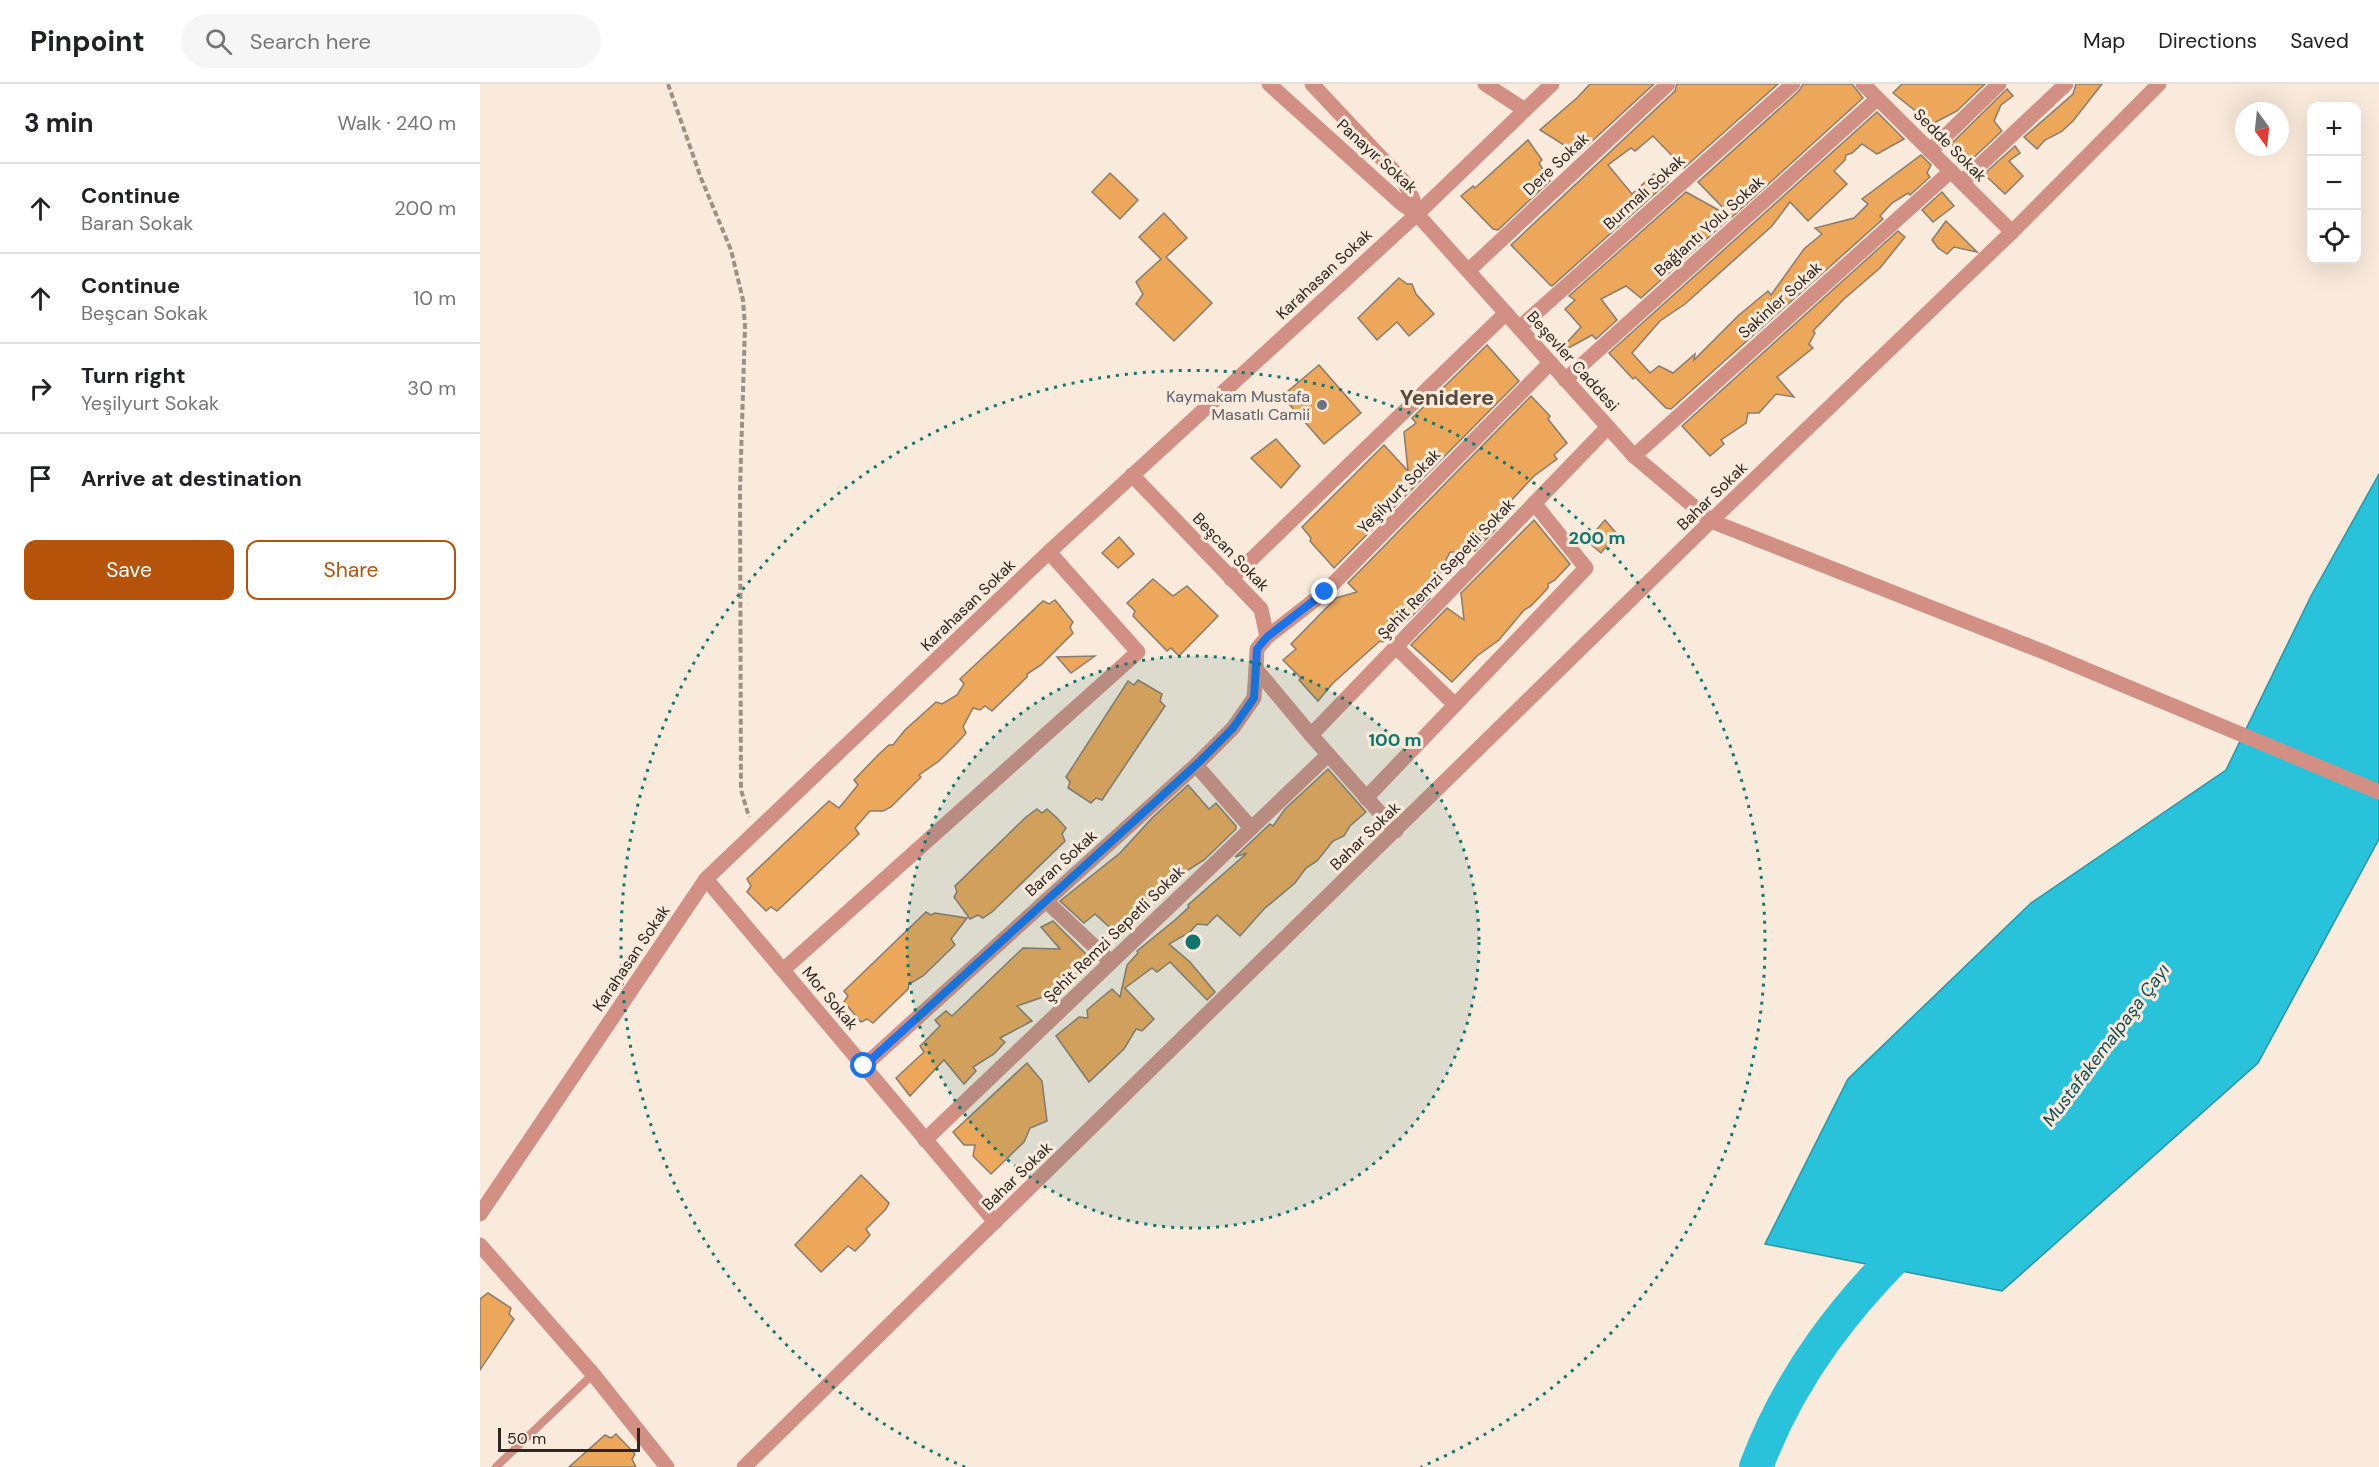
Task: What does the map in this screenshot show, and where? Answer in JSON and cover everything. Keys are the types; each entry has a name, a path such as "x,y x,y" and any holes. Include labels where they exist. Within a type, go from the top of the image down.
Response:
{"street":[{"name":"Panayır Sokak","path":"1269,84 1402,204 1417,214"},
{"name":"Panayır Sokak","path":"1312,84 1404,182 1417,214"},
{"path":"1485,84 1525,110"},
{"name":"Karahasan Sokak","path":"480,1214 706,879 1049,552 1417,214 1552,84"},
{"name":"Dere Sokak","path":"1468,270 1668,84"},
{"name":"Burmalı Sokak","path":"1519,328 1793,84"},
{"path":"1930,151 1999,84"},
{"path":"1962,182 2066,84"},
{"name":"Bahar Sokak","path":"744,1467 1712,521 2012,232 2159,84"},
{"name":"Sedde Sokak","path":"1870,89 2012,232"},
{"name":"Bağlantı Yolu Sokak","path":"1565,380 1870,89"},
{"name":"Sakinler Sokak","path":"1634,456 1951,171"},
{"name":"Beşevler Caddesi","path":"1417,214 1634,456 1712,521 2044,652 2379,792"},
{"path":"1231,579 1506,313"},
{"name":"Yeşilyurt Sokak","path":"1267,637 1325,592 1550,363"},
{"name":"Şehit Remzi Sepetli Sokak","path":"1311,735 1608,427"},
{"name":"Beşcan Sokak","path":"1132,476 1261,609 1267,637"},
{"name":"Bahar Sokak","path":"1366,798 1586,568 1534,503"},
{"path":"783,970 1138,652 1049,552"},
{"path":"1267,637 1257,649 1256,669 1396,831"},
{"path":"1396,647 1455,705"},
{"name":"Baran Sokak","path":"864,1066 1196,765 1233,728 1254,698 1256,669"},
{"name":"Şehit Remzi Sepetli Sokak","path":"926,1140 1328,755"},
{"path":"1196,765 1251,828"},
{"name":"Mor Sokak","path":"706,879 995,1222"},
{"path":"1046,901 1111,962"},
{"path":"480,1245 593,1374 667,1467"}],"lane":[{"path":"496,1467 593,1374"}],"path":[{"path":"668,84 701,178 731,250 743,300 745,326 740,490 741,790 748,814 757,831"}],"water":[{"path":"2379,474 2379,839 2258,1063 2002,1291 1765,1244 1848,1079 2031,903 2226,770 2311,596"}],"building":[{"path":"1590,84 1654,84 1578,154 1540,130"},
{"path":"1677,84 1778,84 1684,168 1653,136 1635,151 1631,148 1608,165 1632,194 1654,174 1668,182 1552,286 1550,285 1511,245 1675,91"},
{"path":"1803,84 1852,84 1863,98 1732,217 1698,182 1799,91"},
{"path":"1902,84 1985,84 1957,111 1932,124 1893,93"},
{"path":"2076,84 2102,84 2073,121 2061,132 2045,140 2037,149 2024,137 2073,94"},
{"path":"2007,89 2013,96 2001,105 1994,121 2002,131 1970,161 1951,144"},
{"path":"1877,112 1904,139 1877,154 1862,144 1846,155 1845,160 1834,171 1847,184 1808,221 1790,202 1772,226 1685,304 1660,321 1632,353 1650,373 1659,366 1673,373 1695,354 1694,360 1739,315 1768,291 1771,295 1804,249 1822,234 1815,228 1854,218 1868,204 1862,199 1921,155 1931,165 1927,173 1930,177 1910,195 1908,193 1892,203 1880,216 1883,219 1671,409 1666,408 1635,377 1633,379 1609,353"},
{"path":"1528,140 1542,160 1539,163 1550,181 1498,230 1493,229 1461,196 1473,186 1475,188"},
{"path":"2015,146 2020,153 2009,161 2023,176 2005,194 1984,174"},
{"path":"1110,173 1138,200 1120,219 1092,192"},
{"path":"1686,192 1731,217 1641,298 1626,286 1601,299 1617,320 1596,339 1592,335 1563,351 1561,349 1581,327 1565,309 1575,300 1569,296"},
{"path":"1942,192 1954,206 1933,222 1922,210"},
{"path":"1164,213 1187,238 1166,257 1212,303 1174,341 1136,304 1143,294 1136,282 1161,259 1139,237"},
{"path":"1946,221 1977,252 1954,247 1947,254 1938,248 1932,240"},
{"path":"1898,231 1905,237 1880,268 1844,299 1813,331 1815,333 1809,344 1813,348 1777,377 1794,397 1776,394 1759,413 1748,413 1746,423 1721,440 1724,444 1710,456 1682,426"},
{"path":"1399,278 1407,284 1412,284 1416,294 1434,314 1409,336 1397,322 1377,340 1358,318"},
{"path":"1487,345 1519,381 1334,568 1310,541 1311,538 1302,527 1384,445 1408,471 1404,432 1416,423 1412,418"},
{"name":"Kaymakam Mustafa Masatlı Camii","path":"1319,365 1361,413 1324,444 1282,396"},
{"path":"1531,396 1550,416 1548,419 1567,443 1554,455 1557,459 1534,476 1479,535 1495,530 1475,551 1464,552 1458,558 1457,552 1450,552 1436,581 1420,591 1430,598 1383,642 1380,641 1333,683 1318,701 1299,680 1301,678 1283,660 1296,649 1291,644 1336,598 1357,592 1348,583"},
{"path":"1276,439 1300,466 1281,488 1251,458"},
{"path":"1534,520 1570,564 1548,584 1548,588 1524,610 1499,640 1477,656 1452,682 1411,645 1447,608 1464,620 1461,593"},
{"path":"1605,520 1617,534 1601,553 1587,541"},
{"path":"1119,537 1134,554 1118,568 1102,553"},
{"path":"1153,579 1173,596 1187,586 1218,616 1179,656 1171,648 1167,651 1133,616 1135,611 1127,603"},
{"path":"1055,600 1073,622 1070,627 1073,633 1041,665 1027,674 1027,677 992,711 985,706 980,710 973,708 963,727 966,733 939,761 919,775 921,777 891,807 883,811 870,811 855,828 859,834 777,911 771,907 766,911 747,892 751,886 747,879 829,801 839,808 858,785 854,780 879,754 889,745 893,745 905,730 936,702 942,704 957,695 964,684 960,679 1043,601 1049,604"},
{"path":"1095,656 1071,673 1057,657"},
{"path":"1138,680 1162,694 1160,701 1165,706 1102,800 1096,798 1091,803 1068,788 1070,782 1066,777 1128,681 1134,685"},
{"path":"1328,769 1366,812 1350,826 1344,836 1333,841 1317,861 1306,868 1295,883 1264,909 1240,936 1217,915 1207,925 1197,924 1190,932 1169,944 1190,962 1215,992 1207,1000 1170,962 1157,972 1152,968 1125,988 1154,1019 1142,1031 1136,1029 1124,1049 1089,1082 1056,1036 1079,1017 1088,1018 1087,1010 1112,989 1120,997 1127,965 1138,953 1137,951 1175,920 1189,907 1188,905 1247,853 1235,857 1270,824 1273,826 1285,809"},
{"path":"1188,785 1209,809 1216,803 1236,826 1236,829 1204,860 1168,883 1146,906 1129,914 1126,929 1117,934 1095,914 1084,923 1060,901 1120,853 1152,818"},
{"path":"1037,809 1042,813 1047,809 1066,828 1062,834 1065,841 992,912 983,918 978,915 970,919 954,897 957,892 955,886"},
{"path":"926,912 931,915 935,913 967,918 951,939 955,945 923,976 909,984 908,989 873,1023 867,1019 861,1022 844,1002 848,996 844,991"},
{"path":"1053,921 1092,960 1058,993 1048,992 1043,997 1017,1006 1032,1021 1000,1038 1005,1042 994,1054 973,1067 976,1071 964,1084 944,1060 910,1096 896,1078 924,1052 920,1046 940,1026 935,1020 946,1011 952,1016 1023,948 1060,949 1041,927"},
{"path":"1027,1063 1042,1081 1047,1121 1030,1128 1024,1142 991,1174 973,1156 975,1145 964,1145 953,1132"},
{"path":"861,1175 889,1203 866,1229 870,1235 864,1242 855,1251 848,1246 821,1272 795,1245"},
{"path":"488,1293 511,1308 509,1314 514,1319 480,1370 480,1299"},
{"path":"616,1434 635,1454 632,1459 636,1467 569,1467 605,1435 611,1438"}],"waterway":[{"name":"Mustafakemalpaşa Çayı","path":"1756,1467 1786,1402 1803,1371 1823,1342 1867,1287 1917,1236"}],"place":[{"name":"Kaymakam Mustafa Masatlı Camii","path":"1322,405"}],"district":[{"name":"Yenidere","path":"1447,397"}],"route":[{"path":"864,1066 1196,765 1233,728 1254,698 1257,649 1267,637 1325,592"}]}
